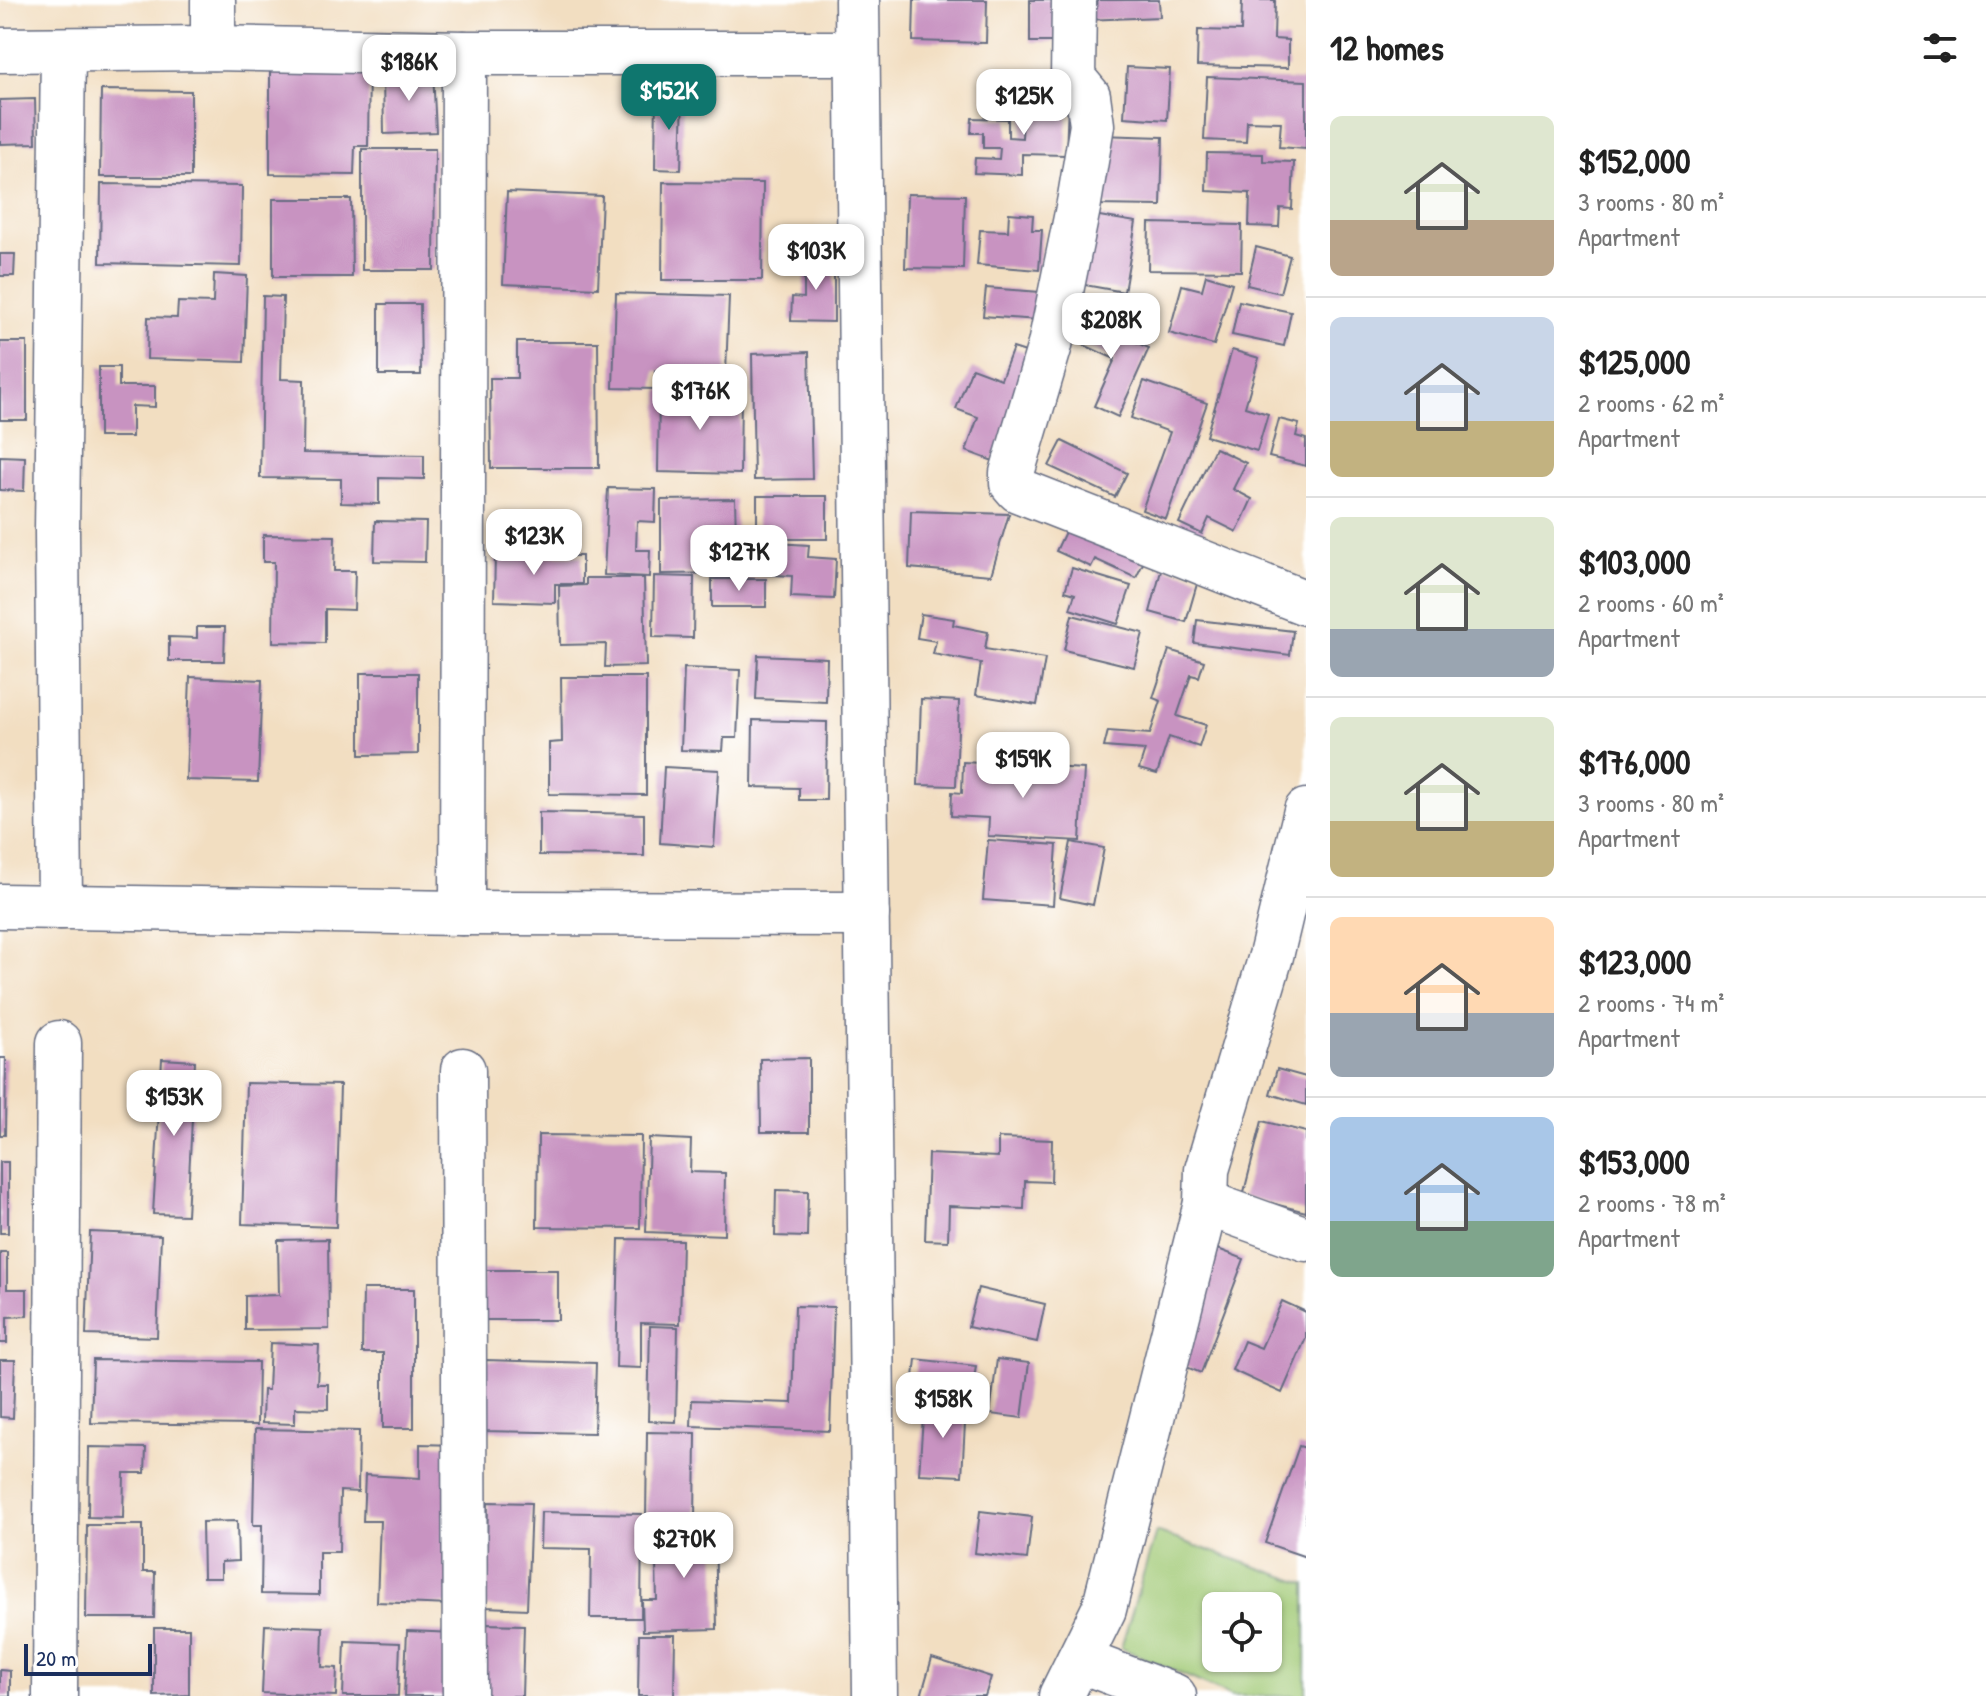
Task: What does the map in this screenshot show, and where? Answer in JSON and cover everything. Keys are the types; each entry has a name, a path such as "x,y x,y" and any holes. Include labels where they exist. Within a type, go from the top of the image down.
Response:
{"street":[{"path":"213,0 213,48"},
{"path":"857,0 875,1696"},
{"path":"1074,0 1073,78 1088,96 1092,125 1050,345 1012,473 1012,483 1018,490 1306,603"},
{"path":"0,50 213,48 464,53 857,53"},
{"path":"60,907 57,531 63,51"},
{"path":"462,913 464,53"},
{"path":"1174,1696 1070,1678 1104,1609 1206,1203 1207,1170 1288,960 1306,811"},
{"path":"0,906 462,913 867,914"},
{"path":"55,1696 59,1043"},
{"path":"463,1070 465,1696"},
{"path":"1206,1203 1306,1239"}],"green space":[{"path":"1156,1532 1306,1584 1306,1696 1232,1696 1121,1648"}],"building":[{"path":"914,0 987,0 986,43 913,41"},
{"path":"1030,0 1056,0 1056,42 1030,42"},
{"path":"1085,0 1159,0 1160,17 1085,20"},
{"path":"1242,0 1275,0 1274,39 1288,40 1288,68 1197,66 1198,30 1241,31"},
{"path":"270,65 369,66 368,146 355,146 354,175 270,174"},
{"path":"1127,67 1170,69 1167,120 1124,117"},
{"path":"433,72 436,132 384,134 383,74"},
{"path":"1207,77 1306,81 1306,149 1279,147 1281,122 1247,121 1246,142 1204,140"},
{"path":"101,90 191,91 191,177 100,177"},
{"path":"656,94 683,95 681,170 655,169"},
{"path":"35,99 36,143 0,144 0,100"},
{"path":"1024,100 1068,101 1066,155 1022,154 1022,175 974,173 975,158 999,159 1000,148 983,148 983,133 971,133 972,118 1008,119 1008,137 1022,138"},
{"path":"1098,135 1163,137 1161,206 1096,205"},
{"path":"362,149 435,149 434,270 362,270"},
{"path":"1207,153 1263,154 1263,161 1294,162 1292,209 1280,208 1279,227 1249,226 1250,193 1206,191"},
{"path":"663,182 763,183 762,280 662,280"},
{"path":"101,184 242,186 241,266 100,263"},
{"path":"507,192 602,196 598,288 503,284"},
{"path":"907,194 965,195 963,269 905,268"},
{"path":"273,199 351,199 352,277 273,277"},
{"path":"1009,213 1033,215 1032,230 1042,230 1039,270 977,265 980,230 1008,231"},
{"path":"1081,213 1136,222 1124,292 1068,282"},
{"path":"1149,223 1242,225 1241,271 1148,270"},
{"path":"1256,247 1290,256 1280,293 1247,285"},
{"path":"0,254 15,254 14,276 0,276"},
{"path":"804,257 834,257 834,322 791,321 792,297 804,298"},
{"path":"214,274 247,276 244,362 147,359 148,317 177,318 178,302 213,303"},
{"path":"1206,275 1232,283 1214,345 1169,333 1182,285 1202,290"},
{"path":"986,288 1040,292 1038,320 983,316"},
{"path":"616,293 729,296 726,373 655,371 655,389 613,388"},
{"path":"263,296 283,297 281,379 304,380 303,453 424,455 424,479 379,478 379,504 341,503 341,479 260,478"},
{"path":"1239,301 1291,312 1284,346 1232,335"},
{"path":"379,304 420,304 421,375 379,375"},
{"path":"1075,315 1149,348 1118,417 1094,406 1115,359 1066,337"},
{"path":"0,342 27,342 27,420 0,420"},
{"path":"517,342 598,342 599,468 491,468 490,378 517,378"},
{"path":"1013,348 1032,354 993,461 966,451 978,417 956,409 972,368 1001,379"},
{"path":"1232,350 1259,358 1245,407 1268,414 1257,451 1206,436"},
{"path":"809,352 812,479 754,480 752,354"},
{"path":"99,367 119,367 119,386 155,386 155,407 132,406 132,437 99,437"},
{"path":"1144,381 1207,403 1166,519 1142,510 1170,432 1131,418"},
{"path":"659,390 741,392 740,474 658,472"},
{"path":"1279,419 1299,424 1296,436 1306,439 1306,466 1269,457"},
{"path":"1062,441 1127,473 1115,497 1049,466"},
{"path":"1215,448 1246,463 1233,489 1252,499 1237,532 1209,518 1202,534 1179,523"},
{"path":"0,456 25,457 24,491 0,490"},
{"path":"608,488 656,489 655,522 637,521 636,550 650,550 649,577 604,575"},
{"path":"757,496 827,496 827,539 757,539"},
{"path":"735,499 737,573 661,574 661,500"},
{"path":"911,511 1009,514 991,575 909,568"},
{"path":"375,521 426,522 425,562 374,561"},
{"path":"1070,521 1146,557 1136,578 1095,559 1091,567 1056,551"},
{"path":"263,535 335,536 334,571 355,571 354,610 325,609 325,643 273,642 274,562 263,562"},
{"path":"759,542 809,545 808,557 836,559 834,599 791,597 792,576 757,574"},
{"path":"495,555 582,556 582,584 555,584 555,603 494,601"},
{"path":"1162,567 1199,577 1186,622 1150,612"},
{"path":"1072,568 1131,586 1118,624 1070,609 1075,594 1065,591"},
{"path":"654,576 694,577 693,638 653,637"},
{"path":"586,578 644,578 646,666 605,667 606,644 560,645 559,586 586,585"},
{"path":"712,579 766,579 766,607 712,607"},
{"path":"921,614 954,619 953,625 988,632 985,649 1045,659 1037,705 976,695 981,663 933,654 936,641 917,638"},
{"path":"1072,615 1143,633 1134,667 1064,650"},
{"path":"1197,620 1293,631 1290,655 1194,643"},
{"path":"197,627 225,627 224,661 169,661 169,637 197,638"},
{"path":"1169,650 1204,661 1199,677 1191,675 1177,716 1206,725 1199,747 1169,737 1157,774 1139,769 1145,750 1104,747 1108,731 1150,734 1161,701 1153,698"},
{"path":"758,655 827,658 826,702 756,699"},
{"path":"684,668 740,670 737,738 724,738 723,751 681,750"},
{"path":"360,673 418,673 418,754 360,755"},
{"path":"190,677 262,680 258,782 186,780"},
{"path":"561,677 646,677 646,795 549,794 549,743 562,742"},
{"path":"921,699 959,701 956,786 918,785"},
{"path":"753,720 827,722 826,800 799,800 799,788 752,787"},
{"path":"963,762 1084,769 1080,841 988,836 989,818 951,816 952,792 962,793"},
{"path":"664,767 719,770 714,847 660,843"},
{"path":"539,812 644,814 644,856 539,855"},
{"path":"988,840 1057,845 1053,905 983,900"},
{"path":"1071,842 1104,848 1093,905 1060,898"},
{"path":"0,1058 6,1058 5,1135 0,1135"},
{"path":"809,1058 809,1132 761,1132 760,1059"},
{"path":"162,1059 195,1061 187,1215 153,1214"},
{"path":"1277,1069 1306,1077 1306,1105 1270,1094"},
{"path":"246,1083 340,1085 336,1227 242,1224"},
{"path":"1262,1121 1306,1132 1306,1212 1243,1196"},
{"path":"538,1135 641,1136 640,1228 537,1227"},
{"path":"649,1138 691,1140 690,1172 725,1173 724,1235 646,1232"},
{"path":"998,1138 1052,1140 1051,1182 1025,1181 1024,1209 949,1206 948,1241 925,1240 928,1154 998,1157"},
{"path":"0,1162 8,1162 8,1233 0,1233"},
{"path":"776,1190 808,1191 807,1237 775,1236"},
{"path":"90,1232 161,1235 157,1337 86,1335"},
{"path":"328,1239 329,1329 245,1330 245,1296 279,1295 278,1240"},
{"path":"619,1239 682,1240 680,1324 641,1323 641,1368 616,1367"},
{"path":"1218,1249 1244,1259 1201,1373 1174,1362"},
{"path":"0,1252 7,1252 7,1289 27,1289 27,1316 7,1317 7,1343 0,1343"},
{"path":"482,1270 558,1270 558,1320 482,1320"},
{"path":"978,1288 1045,1304 1037,1342 968,1327"},
{"path":"363,1289 414,1289 414,1428 383,1428 383,1353 362,1353"},
{"path":"1282,1301 1306,1312 1306,1338 1282,1393 1232,1370 1244,1341 1261,1348"},
{"path":"795,1306 834,1307 830,1431 691,1426 692,1400 792,1403"},
{"path":"650,1326 678,1327 676,1422 648,1421"},
{"path":"270,1343 319,1345 317,1384 328,1384 328,1409 295,1408 295,1424 262,1423 263,1390 268,1390"},
{"path":"916,1359 976,1366 972,1393 913,1387"},
{"path":"997,1359 1029,1363 1022,1418 990,1414"},
{"path":"0,1360 15,1360 13,1418 0,1417"},
{"path":"93,1360 258,1362 257,1425 91,1423"},
{"path":"485,1360 596,1363 594,1433 483,1431"},
{"path":"924,1404 966,1406 962,1476 919,1474"},
{"path":"255,1429 359,1431 358,1492 340,1491 339,1552 319,1552 319,1595 261,1594 262,1525 253,1525"},
{"path":"647,1432 696,1433 695,1522 646,1521"},
{"path":"420,1444 456,1445 450,1605 377,1602 380,1521 363,1521 365,1475 420,1478"},
{"path":"1299,1446 1306,1448 1306,1557 1265,1543"},
{"path":"89,1447 146,1448 145,1473 124,1473 123,1518 88,1517"},
{"path":"488,1502 531,1503 527,1609 486,1607"},
{"path":"980,1511 1032,1517 1027,1559 975,1553"},
{"path":"541,1512 642,1514 641,1618 590,1618 591,1549 540,1548"},
{"path":"237,1521 238,1561 221,1562 221,1578 203,1578 202,1522"},
{"path":"87,1525 143,1525 143,1572 155,1572 154,1618 86,1618"},
{"path":"715,1525 717,1629 643,1631 642,1600 657,1600 655,1526"},
{"path":"484,1624 524,1625 522,1696 482,1696"},
{"path":"265,1625 323,1627 322,1667 337,1668 336,1696 262,1693"},
{"path":"154,1628 189,1628 189,1695 154,1696"},
{"path":"407,1631 456,1633 453,1696 404,1696"},
{"path":"639,1635 675,1635 674,1696 638,1696"},
{"path":"345,1641 400,1643 398,1696 343,1696"},
{"path":"932,1658 991,1677 985,1696 921,1696"},
{"path":"0,1670 10,1671 10,1696 0,1696"}]}
